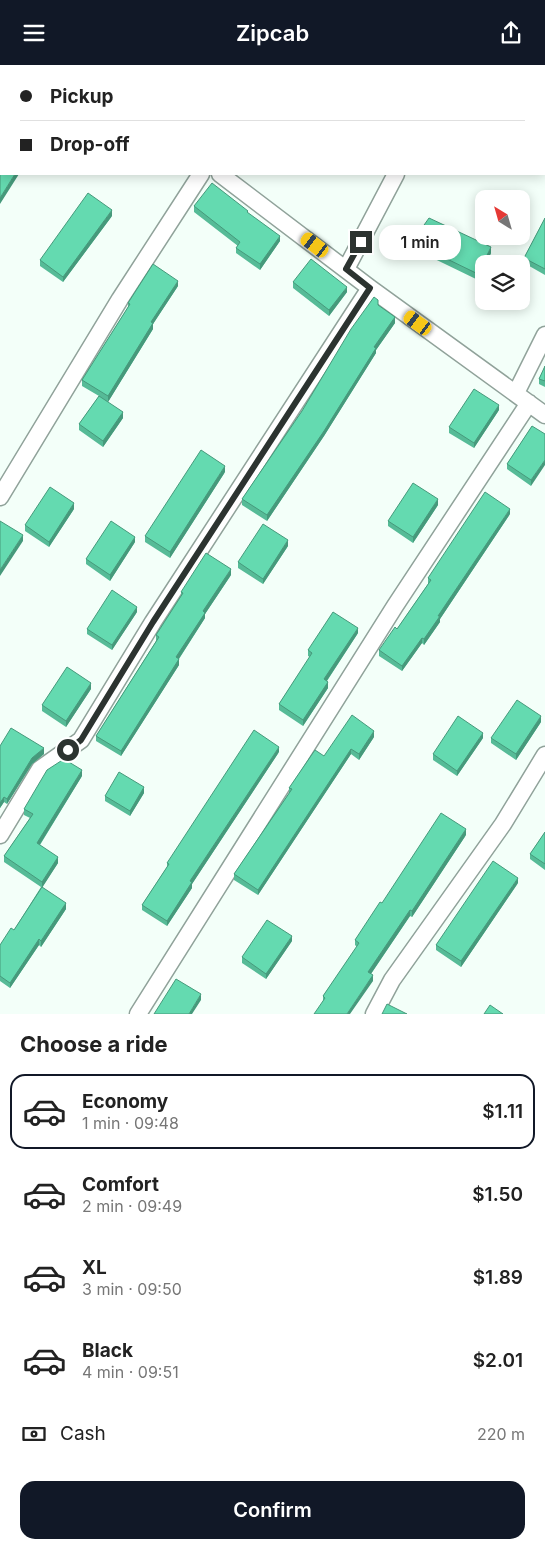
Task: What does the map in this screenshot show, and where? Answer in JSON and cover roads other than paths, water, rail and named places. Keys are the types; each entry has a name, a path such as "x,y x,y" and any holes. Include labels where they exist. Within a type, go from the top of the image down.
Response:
{"street":[{"path":"0,497 120,299 200,175"},
{"path":"221,175 370,288 545,415"},
{"path":"346,269 395,175"},
{"path":"0,835 40,769 81,740 153,622 370,288"},
{"path":"138,1014 395,606 522,398 545,335"},
{"path":"374,1014 392,980 503,824 545,755"}]}
